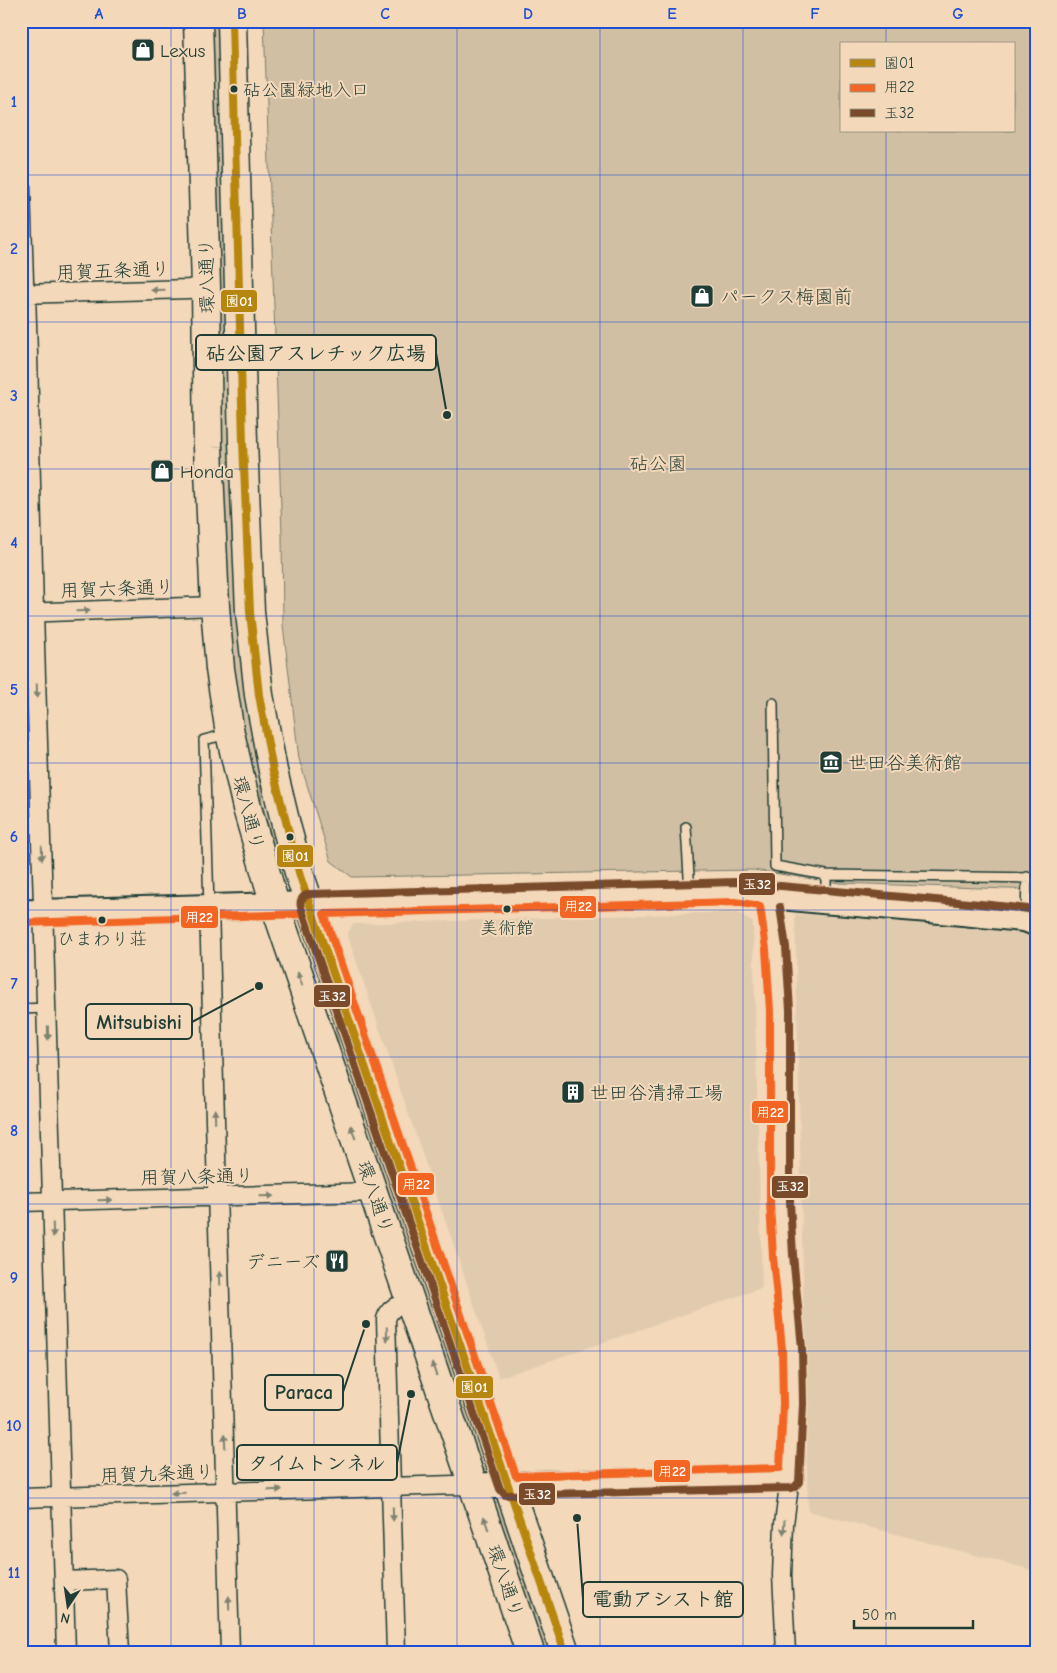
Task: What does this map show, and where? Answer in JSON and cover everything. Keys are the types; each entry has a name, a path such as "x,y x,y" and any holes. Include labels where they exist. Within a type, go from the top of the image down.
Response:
{"main road":[{"name":"環八通り","path":"198,21 206,286 208,447 215,606 220,669 230,733 247,808 274,905 374,1192 530,1652"},
{"name":"環八通り","path":"232,21 243,442 252,643 273,772 287,829 310,904 565,1652"}],"street":[{"path":"21,187 33,912 47,1008 66,1652"},
{"name":"用賀五条通り","path":"23,294 189,289 206,286"},
{"name":"用賀六条通り","path":"28,613 215,606"},
{"path":"33,912 736,892 826,902 949,910 1031,921"},
{"path":"769,897 776,948 780,1012 780,1202 793,1404 790,1478 784,1524 782,1575 786,1652"},
{"path":"209,907 227,1492 230,1652"},
{"name":"用賀八条通り","path":"21,1202 374,1192"},
{"path":"396,1652 386,1319 388,1312 394,1307 411,1301"},
{"path":"474,1486 790,1478"},
{"name":"用賀九条通り","path":"21,1498 474,1486"},
{"path":"64,1581 116,1579 120,1652"}],"lane":[{"path":"773,702 775,866 826,875 1032,878 1031,921"},
{"path":"209,907 204,740 230,733"},
{"path":"686,827 690,893"},
{"path":"826,875 826,902"},
{"path":"21,1009 47,1008"}],"shaded area":[{"path":"738,912 753,923 762,1288 499,1378 347,934 353,924"},
{"path":"795,914 1028,928 1036,933 1036,1571 808,1511"}],"green space":[{"name":"砧公園","path":"264,21 1036,21 1036,890 840,883 753,870 352,877 331,861 299,759 283,625 282,535"},
{"path":"220,22 256,740 262,802 279,864 274,866 241,724 233,667 226,576 209,23"},
{"path":"315,953 489,1467 487,1470 482,1469 345,1073 332,1013 312,955"},
{"path":"499,1501 502,1503 553,1652 542,1652 492,1504"}],"transit line":[{"name":"園01","path":"232,21 243,442 250,612 259,695 273,771 300,876 565,1652"},
{"name":"玉32","path":"780,907 786,947 790,1010 790,1202 802,1348 803,1404 799,1482 795,1487 790,1488 505,1495 500,1489 301,907 302,898 310,894 736,882 991,905 1028,909 1036,912"},
{"name":"用22","path":"735,902 760,906 766,949 770,1011 770,1203 782,1349 783,1404 780,1468 516,1476 324,914 735,902"},
{"name":"用22","path":"21,923 303,914"}],"place":[{"name":"Lexus","path":"143,50"},
{"name":"砧公園緑地入口","path":"234,89"},
{"name":"パークス梅園前","path":"702,296"},
{"name":"砧公園アスレチック広場","path":"447,415"},
{"name":"Honda","path":"162,471"},
{"name":"世田谷美術館","path":"831,762"},
{"name":"美術館","path":"507,909"},
{"name":"ひまわり荘","path":"102,920"},
{"name":"Mitsubishi","path":"259,986"},
{"name":"世田谷清掃工場","path":"573,1092"},
{"name":"デニーズ","path":"337,1261"},
{"name":"Paraca","path":"366,1324"},
{"name":"タイムトンネル","path":"411,1394"},
{"name":"電動アシスト館","path":"577,1518"}]}
